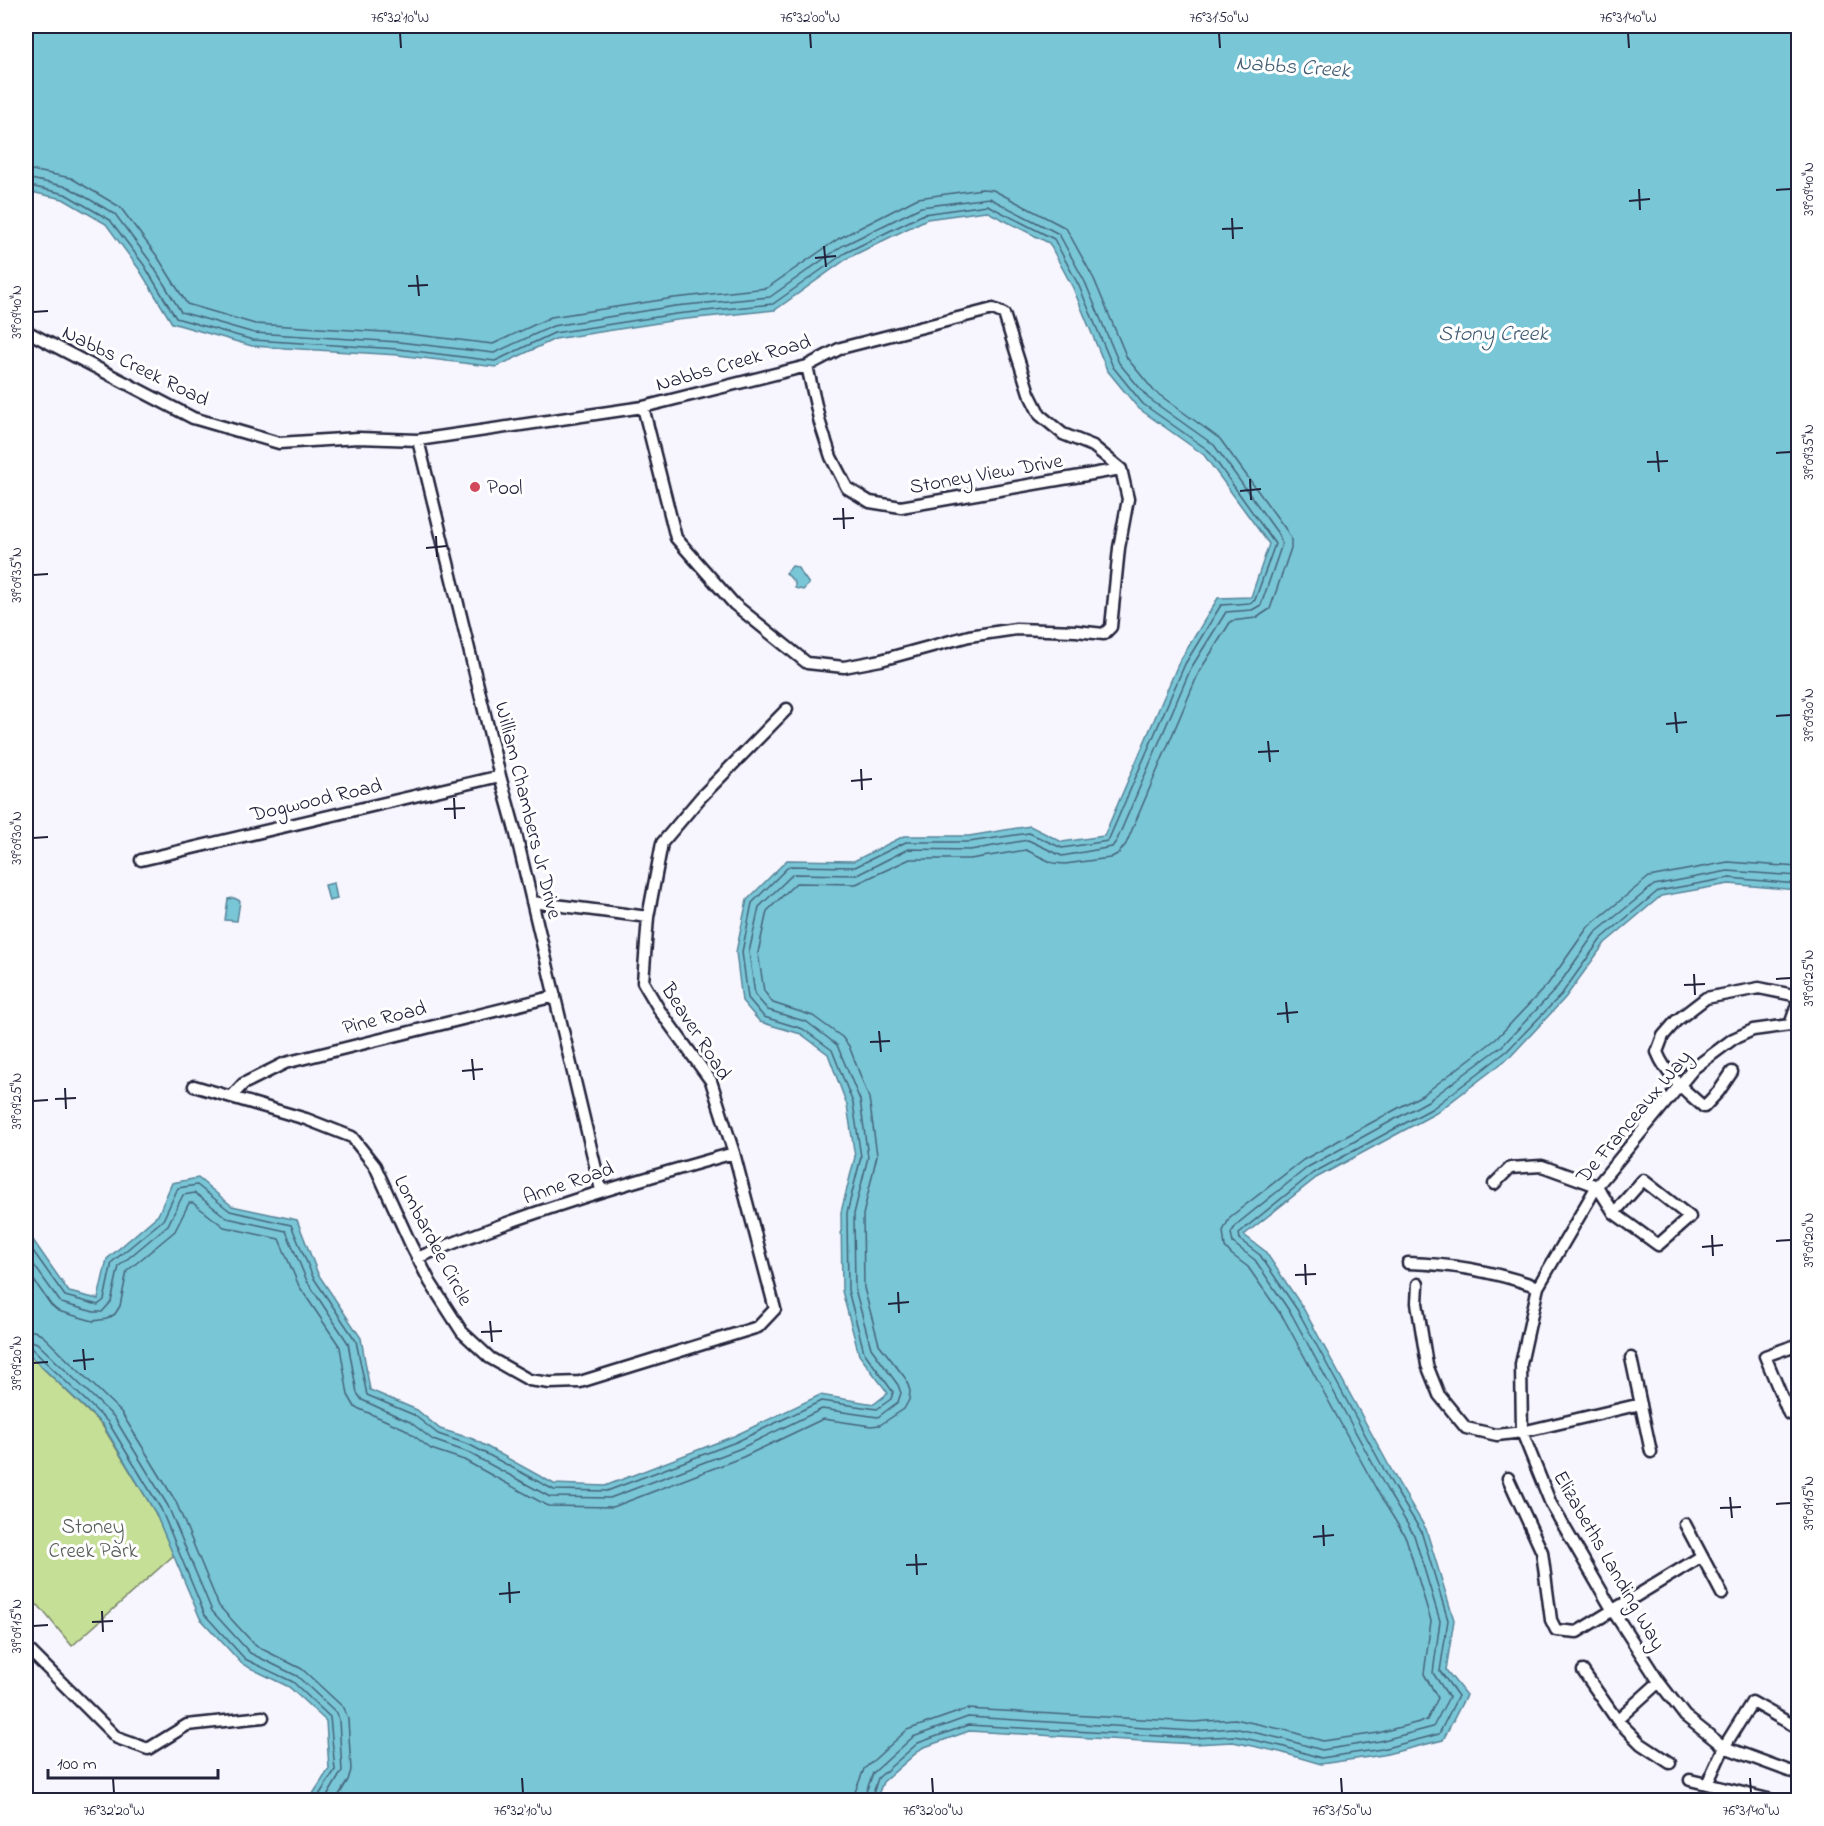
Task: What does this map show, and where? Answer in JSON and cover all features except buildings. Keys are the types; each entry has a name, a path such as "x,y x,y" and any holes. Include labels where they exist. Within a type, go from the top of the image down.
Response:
{"street":[{"name":"Nabbs Creek Road","path":"26,332 193,418 279,443 358,438 418,440 643,407 807,366 841,348 993,309 1004,314 1029,393 1040,415 1063,434 1092,446 1121,470"},
{"name":"Stoney View Drive","path":"807,366 820,423 831,458 847,488 870,502 901,507 1121,470"},
{"path":"643,407 676,538 734,604 807,663 844,667 881,660 969,636 1016,629 1104,634 1111,627 1119,548 1128,499 1121,470"},
{"name":"William Chambers Jr Drive","path":"418,440 601,1190"},
{"name":"Beaver Road","path":"775,1309 734,1153 711,1082 660,1011 643,982 648,917 662,843 701,797 787,708"},
{"name":"Dogwood Road","path":"141,860 500,776"},
{"path":"532,902 648,917"},
{"path":"1732,1072 1704,1107 1680,1086 1662,1065 1657,1052 1664,1036 1676,1021 1706,998 1759,988 1798,996"},
{"name":"Pine Road","path":"231,1097 243,1084 285,1063 555,996"},
{"path":"1794,1028 1798,1002"},
{"name":"De Franceaux Way","path":"1538,1287 1597,1186 1694,1068 1733,1038 1754,1030 1794,1028"},
{"name":"Lombardee Circle","path":"194,1086 306,1119 352,1137 375,1166 417,1258 462,1332 490,1358 529,1380 550,1383 580,1382 758,1327 775,1309"},
{"name":"Anne Road","path":"417,1258 451,1243 601,1190 734,1153"},
{"path":"1494,1184 1510,1168 1542,1166 1597,1186 1614,1213 1658,1245 1690,1217 1643,1180 1614,1213"},
{"path":"1408,1263 1443,1264 1506,1275 1538,1287"},
{"path":"1418,1284 1417,1303 1426,1365 1439,1395 1466,1428 1497,1435 1522,1432 1641,1404"},
{"name":"Elizabeths Landing Way","path":"1538,1287 1521,1364 1522,1432 1551,1504 1613,1611 1659,1682 1685,1716 1724,1747 1798,1773"},
{"path":"1798,1350 1796,1345 1765,1356 1789,1414 1798,1410"},
{"path":"1631,1358 1651,1452"},
{"path":"1508,1478 1542,1552 1551,1620 1556,1630 1577,1632 1702,1556"},
{"path":"1685,1524 1722,1594"},
{"path":"26,1647 117,1738 148,1749 187,1725 263,1717"},
{"path":"1583,1671 1617,1720 1641,1744 1670,1763"},
{"path":"1617,1720 1659,1682"},
{"path":"1707,1784 1724,1747 1752,1702 1798,1728"},
{"path":"1690,1780 1772,1800"}],"green space":[{"name":"Stoney Creek Park","path":"26,1352 102,1425 155,1512 174,1555 72,1646 39,1606 26,1598"}],"water":[{"name":"Stony Creek","path":"26,26 1798,26 1798,890 1729,884 1661,896 1605,943 1565,998 1511,1056 1436,1113 1316,1178 1244,1235 1265,1251 1303,1308 1426,1529 1454,1620 1446,1670 1466,1695 1443,1740 1383,1755 1321,1764 1233,1742 1194,1744 969,1731 922,1748 883,1782 876,1800 309,1800 329,1769 326,1721 289,1687 242,1664 200,1618 155,1512 103,1425 26,1352 26,1230 69,1292 98,1299 107,1259 158,1215 172,1183 198,1178 232,1206 297,1220 318,1274 361,1338 370,1390 417,1410 440,1429 473,1439 554,1484 605,1486 734,1436 820,1395 874,1404 888,1393 859,1355 842,1291 841,1212 855,1157 847,1105 828,1054 801,1034 760,1022 742,1001 736,952 747,900 787,860 854,861 904,836 969,836 1030,826 1062,842 1104,836 1179,662 1218,598 1251,597 1269,544 1204,455 1138,408 1107,370 1073,288 1049,243 986,211 927,219 848,258 775,310 677,320 555,339 496,367 398,355 252,346 172,323 139,269 106,224 63,199 26,191"},
{"path":"792,566 797,567 809,584 803,590 795,588 795,583 786,573"},
{"path":"334,883 337,899 329,901 325,885"},
{"path":"234,898 240,901 237,921 225,920 228,899"}],"place":[{"name":"Pool","path":"475,487"}],"water label":[{"name":"Nabbs Creek","path":"1293,65"}]}
